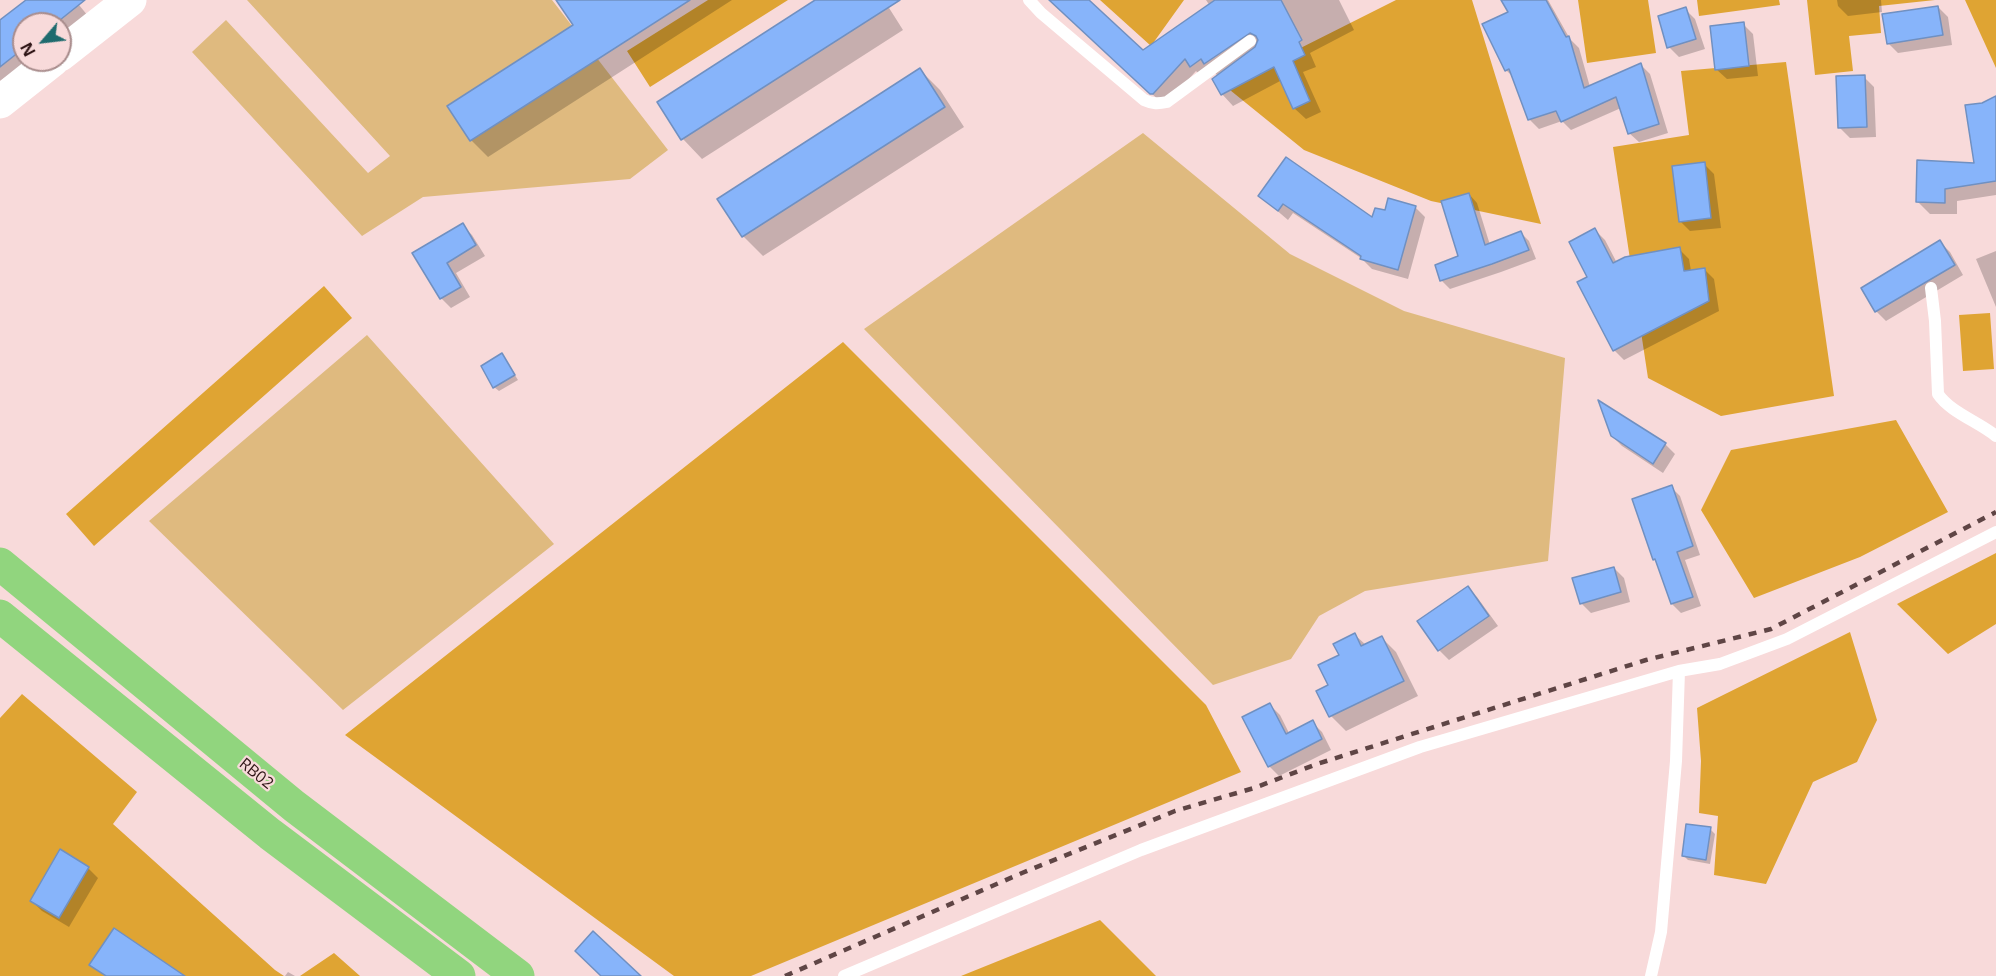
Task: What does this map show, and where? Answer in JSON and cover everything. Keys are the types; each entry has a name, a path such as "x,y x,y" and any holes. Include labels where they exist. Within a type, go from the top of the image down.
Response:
{"highway":[{"name":"RB02","path":"0,564 294,806 518,976"},
{"path":"0,616 270,834 459,976"}],"street":[{"path":"72,46 130,0"},
{"path":"0,102 38,72"}],"lane":[{"path":"1029,0 1041,13 1144,100 1151,103 1167,102 1250,41"},
{"path":"1931,288 1935,321 1938,394 1943,401 1996,436"},
{"path":"844,976 1141,850 1409,752 1679,671 1720,664 1786,639 1996,532"},
{"path":"1652,976 1660,932 1676,761 1679,671"}],"shaded area":[{"path":"247,0 552,0 668,150 630,179 423,197 362,236 192,52 226,20 368,173 390,156"},
{"path":"708,0 788,0 650,87 627,51"},
{"path":"1100,0 1184,0 1151,46"},
{"path":"1396,0 1472,0 1541,224 1431,201 1304,150 1225,86"},
{"path":"1578,0 1648,0 1656,53 1587,63"},
{"path":"1697,0 1779,0 1780,5 1699,16"},
{"path":"1807,0 1935,0 1879,6 1881,33 1849,36 1853,71 1815,75"},
{"path":"1965,0 1996,0 1996,68"},
{"path":"1786,62 1834,396 1721,416 1648,378 1613,147 1689,135 1681,71"},
{"path":"1143,133 1290,254 1404,311 1565,358 1548,561 1365,591 1319,616 1291,659 1213,685 864,329"},
{"path":"324,286 352,318 94,546 66,514"},
{"path":"1990,313 1994,369 1963,371 1959,315"},
{"path":"367,335 554,544 343,710 149,521"},
{"path":"843,342 1206,705 1241,772 751,976 674,976 345,735"},
{"path":"1896,420 1948,512 1860,557 1754,598 1701,510 1731,450"},
{"path":"1996,553 1996,624 1948,654 1897,604"},
{"path":"1850,632 1877,720 1857,762 1813,782 1766,884 1714,875 1718,816 1699,813 1701,761 1697,708"},
{"path":"22,694 137,792 113,824 284,976 0,976 0,718"},
{"path":"1100,920 1156,976 961,976"},
{"path":"334,953 360,976 300,976"}],"building":[{"path":"26,0 85,0 70,12 12,12 12,58 0,67 0,20"},
{"path":"556,0 690,0 470,141 447,106 573,25"},
{"path":"815,0 900,0 681,140 657,102"},
{"path":"1049,0 1089,0 1143,50 1215,0 1281,0 1302,40 1299,42 1305,55 1293,61 1310,101 1293,109 1274,67 1221,95 1212,79 1255,47 1258,40 1250,33 1204,64 1201,59 1190,67 1185,59 1153,94 1150,94"},
{"path":"1501,0 1546,0 1566,37 1569,36 1584,88 1641,63 1659,124 1628,134 1616,97 1561,122 1556,111 1528,120 1509,69 1505,71 1482,24 1508,12"},
{"path":"1938,6 1943,35 1887,44 1882,14"},
{"path":"1686,7 1696,39 1667,48 1658,16"},
{"path":"1744,22 1749,66 1715,70 1710,26"},
{"path":"920,68 945,107 742,237 717,199"},
{"path":"1865,75 1867,127 1838,128 1836,76"},
{"path":"1996,96 1996,181 1945,189 1945,203 1916,202 1917,160 1974,163 1965,105 1982,103"},
{"path":"1286,157 1372,217 1375,208 1385,210 1388,198 1416,206 1398,270 1360,259 1361,256 1283,204 1278,211 1258,196"},
{"path":"1705,162 1711,218 1679,222 1672,166"},
{"path":"1469,193 1485,245 1521,231 1529,250 1440,281 1435,265 1458,256 1441,201"},
{"path":"463,223 476,245 447,263 461,287 440,299 412,253"},
{"path":"1595,228 1613,263 1625,257 1680,247 1684,271 1705,268 1709,301 1613,351 1577,282 1587,277 1569,242"},
{"path":"1940,240 1955,265 1875,312 1861,288"},
{"path":"502,353 515,375 493,388 481,366"},
{"path":"1598,400 1666,443 1653,464 1611,436"},
{"path":"1672,485 1693,546 1677,552 1693,597 1671,604 1632,499"},
{"path":"1614,567 1621,592 1580,604 1572,578"},
{"path":"1468,586 1489,616 1438,651 1417,621"},
{"path":"1355,633 1361,646 1382,636 1404,681 1329,717 1316,691 1328,685 1318,665 1339,655 1333,644"},
{"path":"1270,703 1286,734 1313,720 1322,739 1268,767 1242,717"},
{"path":"1686,824 1711,827 1706,860 1682,856"},
{"path":"60,849 89,867 59,918 30,901"},
{"path":"114,928 185,976 106,976 89,965"},
{"path":"593,931 641,976 601,976 575,951"}],"railway":[{"path":"785,976 1022,873 1175,811 1254,788 1317,764 1646,660 1771,629 1996,512"}]}
